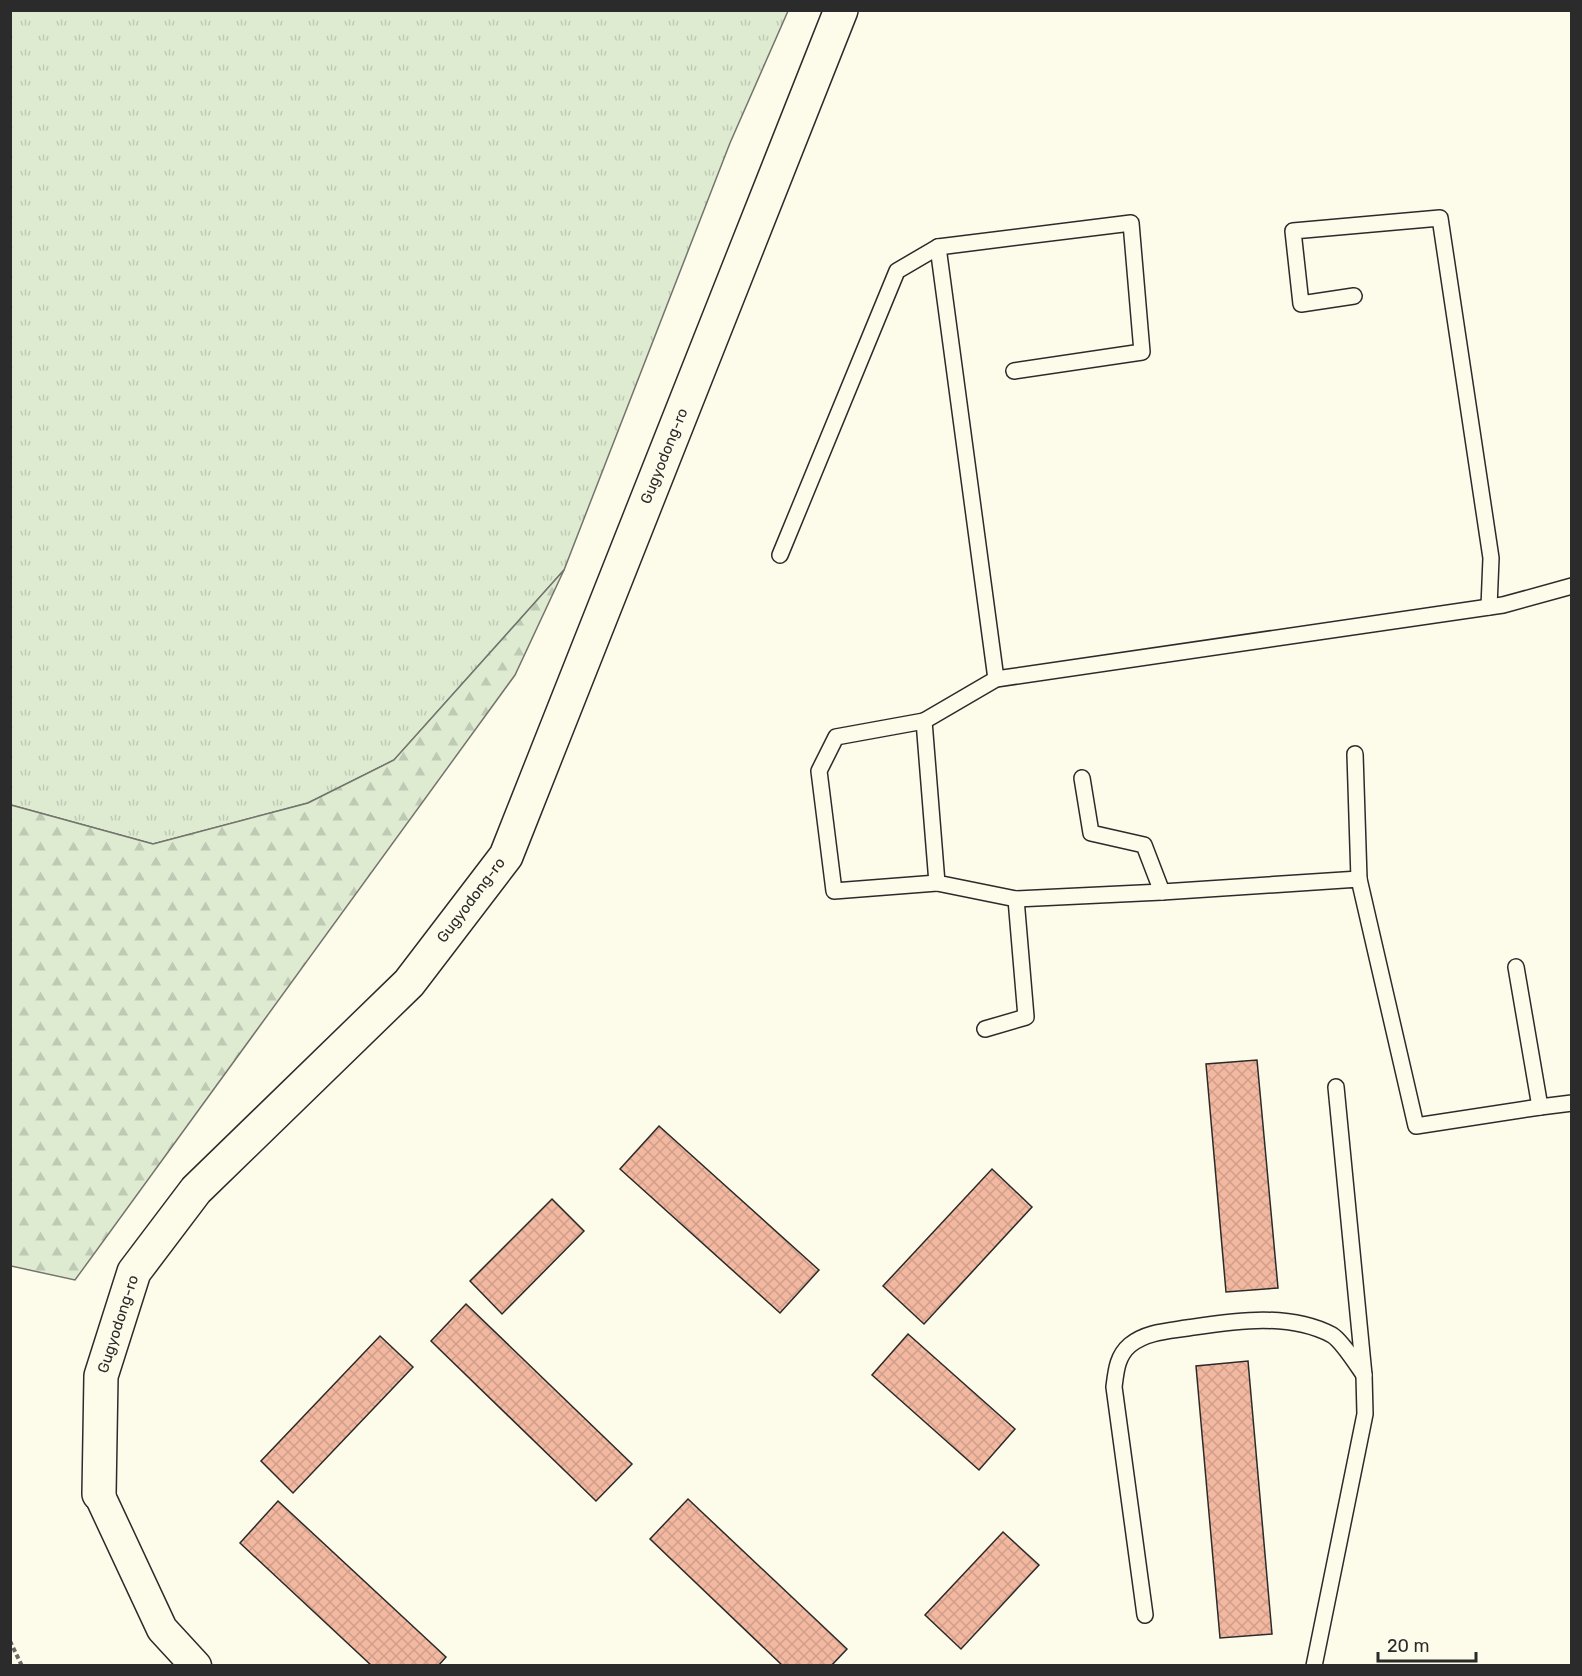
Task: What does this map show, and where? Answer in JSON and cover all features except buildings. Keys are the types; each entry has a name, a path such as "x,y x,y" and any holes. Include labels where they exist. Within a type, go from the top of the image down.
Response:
{"street":[{"name":"Gugyodong-ro","path":"196,1665 162,1629 99,1494 101,1376 134,1272 196,1190 409,983 506,856 842,10"}],"lane":[{"path":"1354,296 1302,304 1293,231 1440,218 1491,558 1489,607"},
{"path":"780,555 897,271 938,247 1131,223 1142,352 1014,371"},
{"path":"938,247 996,679"},
{"path":"1359,879 1016,899 937,883 834,891 819,771 836,737 924,721 996,679 1489,607 1572,586"},
{"path":"924,721 937,883"},
{"path":"1355,754 1359,879 1416,1126 1572,1103"},
{"path":"1082,778 1092,832 1144,845 1161,892"},
{"path":"985,1029 1026,1017 1016,899"},
{"path":"1516,967 1540,1107"},
{"path":"1314,1665 1365,1414 1364,1375 1336,1087"},
{"path":"1145,1615 1114,1387 1117,1362 1130,1345 1151,1334 1225,1322 1287,1322 1306,1325 1335,1336 1364,1375"}],"path":[{"path":"10,1641 22,1665"}],"green space":[{"path":"11,11 788,11 730,143 564,570 394,760 308,803 153,844 11,805"},
{"path":"564,570 515,675 75,1280 11,1266 11,805 153,844 308,803 394,760"}]}
